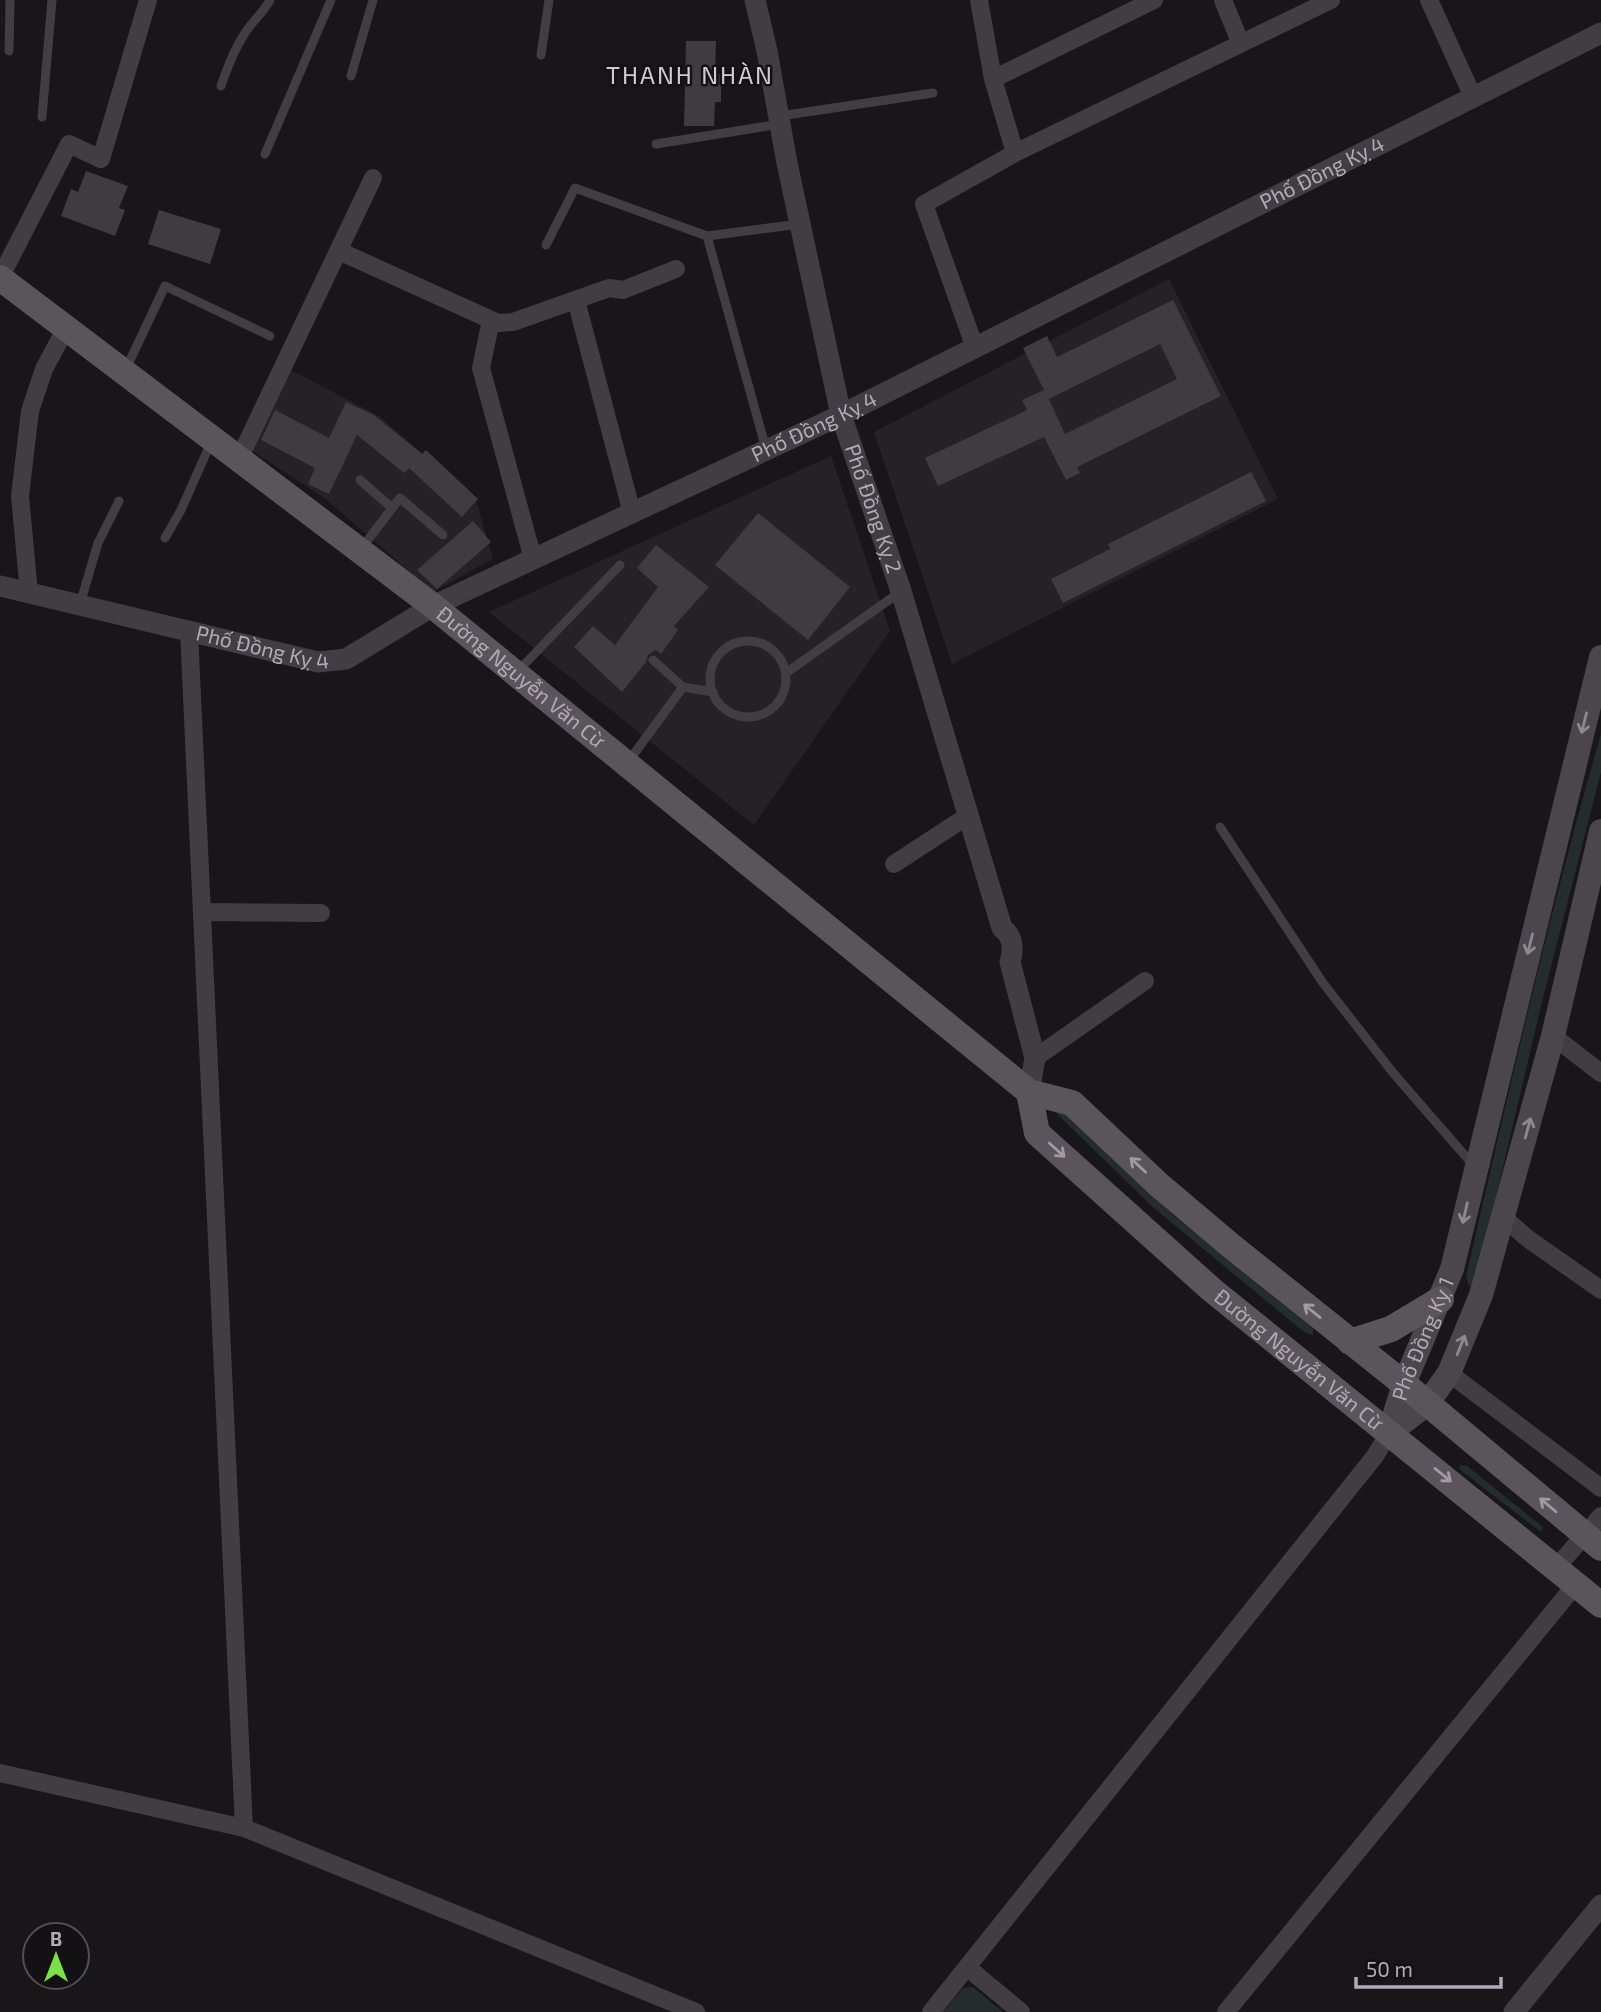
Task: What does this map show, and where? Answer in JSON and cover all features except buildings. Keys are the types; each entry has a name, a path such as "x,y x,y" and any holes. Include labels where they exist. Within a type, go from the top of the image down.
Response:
{"main road":[{"name":"Đường Nguyễn Văn Cừ","path":"0,278 433,606 1029,1092 1072,1103 1169,1194 1427,1404 1596,1533"},
{"name":"Phố Đồng Kỵ 1","path":"1389,1433 1404,1384 1452,1269 1601,657"},
{"name":"Phố Đồng Kỵ 1","path":"1389,1433 1427,1404 1450,1373 1481,1295 1504,1218 1598,861 1601,831"},
{"name":"Đường Nguyễn Văn Cừ","path":"1029,1092 1037,1133 1212,1290 1601,1605"},
{"path":"1350,1342 1391,1329 1441,1299"}],"street":[{"path":"0,278 69,144 101,159 148,0"},
{"name":"Phố Đồng Kỵ 2","path":"755,0 841,415 901,591 1002,928 1000,946 1010,962 1035,1058 1029,1092"},
{"path":"993,79 1154,0"},
{"path":"1223,0 1241,44"},
{"path":"975,348 924,204 1015,153 1331,0"},
{"path":"1429,0 1473,97"},
{"path":"983,2 993,79 1015,153"},
{"name":"Phố Đồng Kỵ 4","path":"0,586 318,662 346,659 433,606 841,415 1601,33"},
{"path":"239,459 373,177"},
{"path":"339,251 498,323 513,322 609,288 623,290 676,269"},
{"path":"576,300 632,513"},
{"path":"491,320 481,368 533,559"},
{"path":"29,593 20,496 30,411 44,369 66,328"},
{"path":"189,631 244,1828"},
{"path":"894,864 969,815"},
{"path":"202,912 321,914"},
{"path":"1035,1058 1145,981"},
{"path":"1552,1036 1601,1073"},
{"path":"1504,1218 1527,1238 1601,1290"},
{"path":"1450,1373 1601,1488"},
{"path":"931,2012 1375,1456 1389,1433"},
{"path":"1226,2012 1566,1576 1596,1533"},
{"path":"0,1773 244,1828 696,2012"},
{"path":"1514,2012 1601,1905"},
{"path":"968,1968 1021,2012"}],"lane":[{"path":"9,51 10,0"},
{"path":"42,117 52,0"},
{"path":"222,86 230,60 270,0"},
{"path":"265,154 331,0"},
{"path":"351,76 373,0"},
{"path":"541,55 550,0"},
{"path":"656,144 933,93"},
{"path":"546,245 575,188 708,236 800,224"},
{"path":"708,236 766,450"},
{"path":"125,372 165,286 270,336"},
{"path":"165,538 181,510 212,439"},
{"path":"360,480 392,508"},
{"path":"360,550 400,498 443,535"},
{"path":"80,605 98,543 119,501"},
{"path":"516,673 620,565"},
{"path":"786,673 901,591"},
{"path":"751,642 774,651 786,673 786,685 775,706 764,714 752,717 728,711 719,703 710,680 712,667 718,656 739,643 751,642"},
{"path":"653,660 683,687 713,692"},
{"path":"626,763 683,687"},
{"path":"1220,827 1322,983 1394,1074 1476,1167"}],"shaded area":[{"path":"1169,279 1278,499 952,664 874,432"},
{"path":"289,369 379,416 476,500 493,559 433,592 327,500 248,448"},
{"path":"831,456 890,631 754,825 489,612"},
{"path":"1601,734 1601,772 1541,1006 1478,1273 1472,1286 1469,1286 1466,1276 1513,1072"},
{"path":"1060,1108 1172,1214 1313,1328 1313,1335 1304,1332 1155,1209 1058,1115 1056,1111"},
{"path":"1460,1465 1467,1466 1543,1527 1541,1532 1459,1469"},
{"path":"973,1987 1003,2012 943,2012 963,1988"}],"district":[{"name":"THANH NHÀN","path":"690,76"}]}
